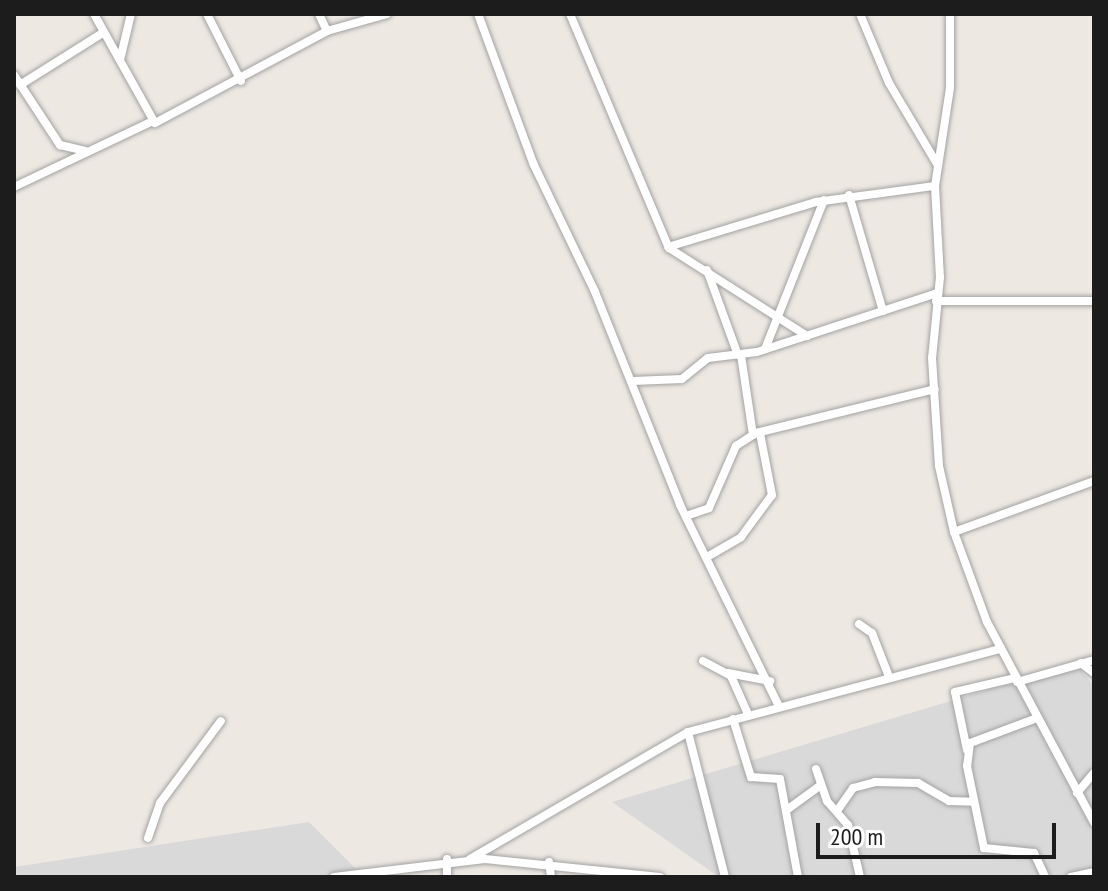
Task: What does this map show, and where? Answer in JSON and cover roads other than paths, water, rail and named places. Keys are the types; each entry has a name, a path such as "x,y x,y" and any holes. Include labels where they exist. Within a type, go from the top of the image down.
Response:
{"street":[{"path":"94,14 153,121"},
{"path":"120,60 131,14"},
{"path":"207,14 241,81"},
{"path":"319,14 327,31"},
{"path":"14,187 241,81 327,31 387,14"},
{"path":"478,14 533,163 633,381 686,516 770,681 778,704"},
{"path":"570,14 668,247 807,336"},
{"path":"860,14 889,83 937,165"},
{"path":"950,14 950,88 935,186 935,389 939,466 954,532 1001,649 1094,822"},
{"path":"20,85 104,32"},
{"path":"14,75 60,145 88,151"},
{"path":"668,247 824,200 935,186"},
{"path":"849,195 883,311"},
{"path":"765,349 824,200"},
{"path":"707,270 739,355 772,495 741,537 707,557"},
{"path":"633,381 682,379 708,358 765,349 937,297 1094,301"},
{"path":"686,516 709,508 727,460 757,434 935,389"},
{"path":"954,532 1094,481"},
{"path":"859,624 872,633 888,674"},
{"path":"470,859 688,732 888,674 1001,649"},
{"path":"1048,876 1034,853 987,851 974,802 955,692 1094,660"},
{"path":"703,661 727,673 770,681"},
{"path":"1081,663 1094,673"},
{"path":"727,673 748,714"},
{"path":"967,751 1037,718"},
{"path":"733,719 751,777 779,778 788,809 798,877"},
{"path":"148,838 160,803 221,721"},
{"path":"688,732 725,877"},
{"path":"816,769 820,786 848,825 860,877"},
{"path":"1077,793 1094,773"},
{"path":"837,811 853,788 875,782 918,783 949,801 974,802"},
{"path":"788,809 820,786"},
{"path":"447,859 447,877"},
{"path":"338,876 447,859 470,859 549,862 660,877"},
{"path":"549,862 551,877"},
{"path":"1071,877 1094,872"}]}
